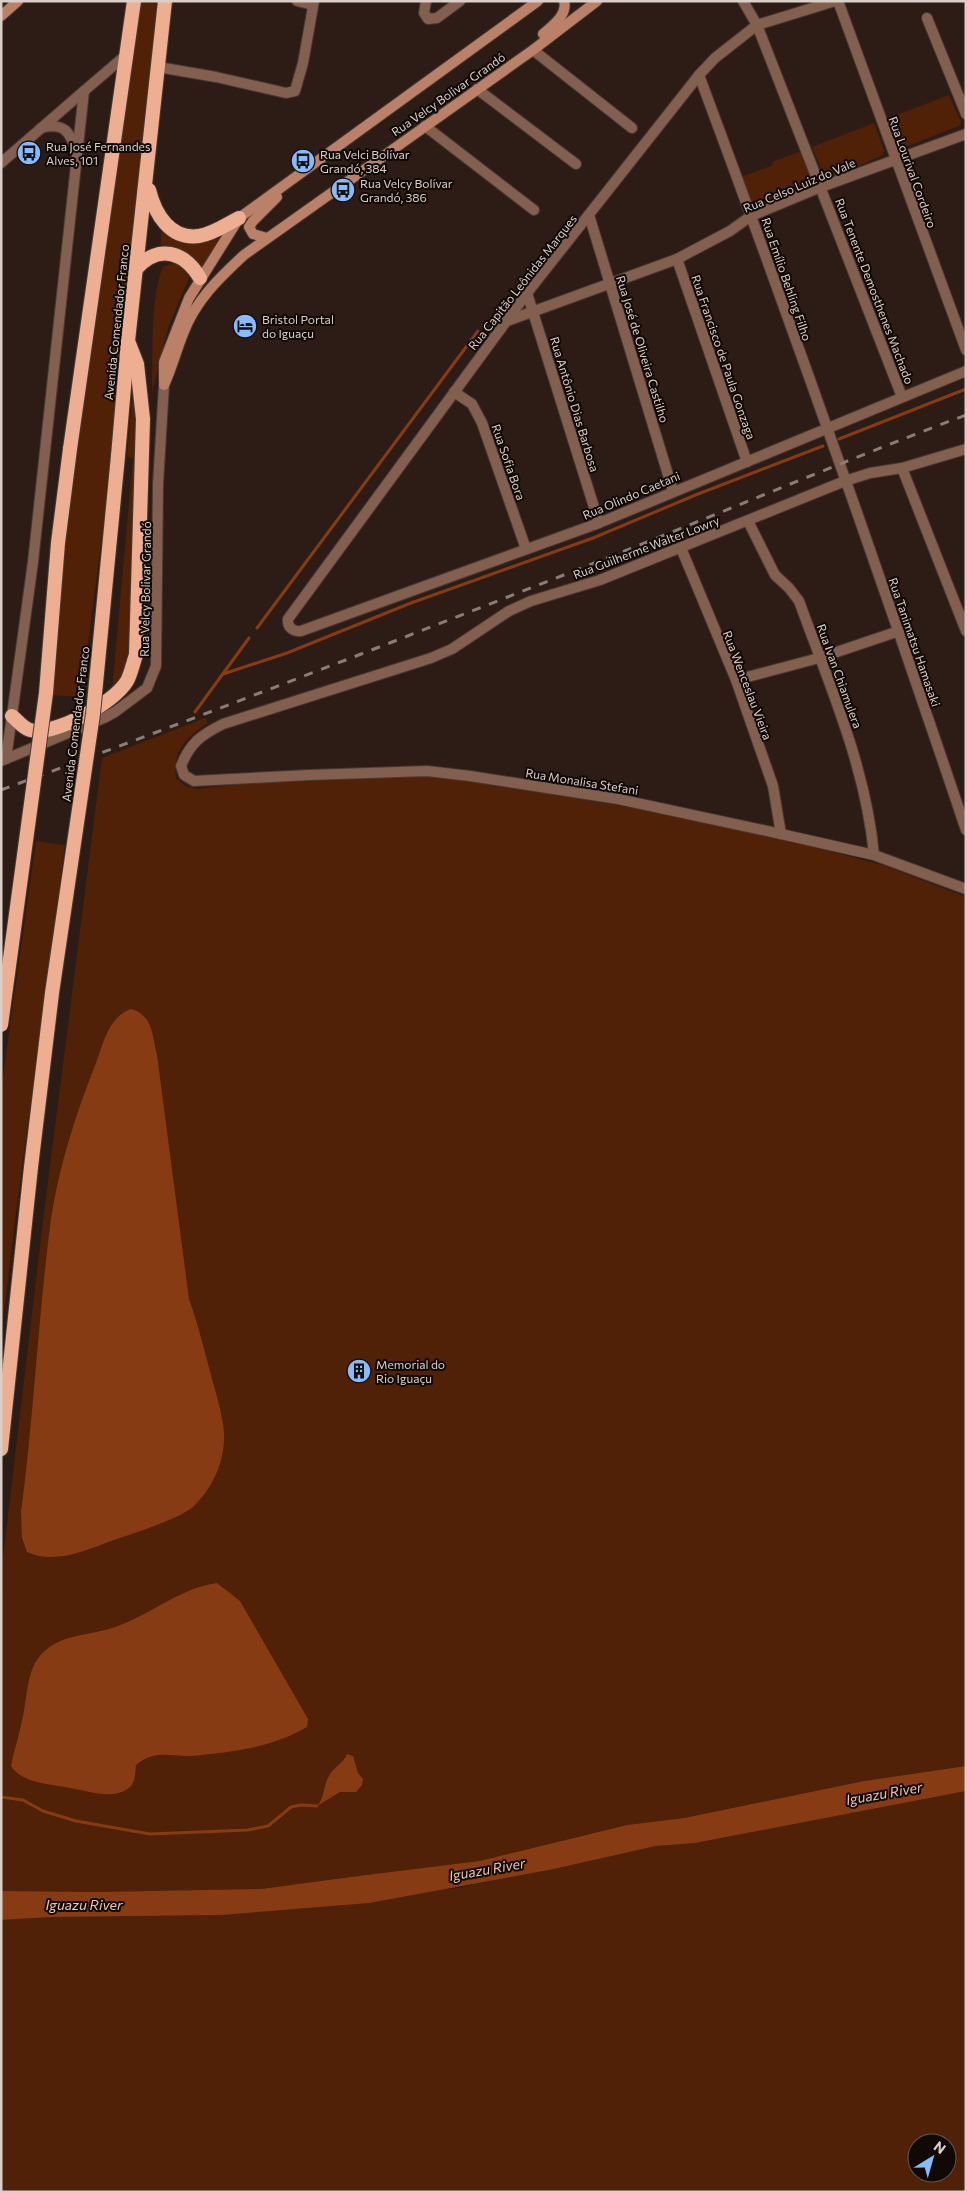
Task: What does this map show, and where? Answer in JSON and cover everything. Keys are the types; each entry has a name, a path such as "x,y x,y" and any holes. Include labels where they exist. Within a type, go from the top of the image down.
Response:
{"highway":[{"name":"Avenida Comendador Franco","path":"1,1024 46,693 58,542 70,449 134,1"},
{"name":"Avenida Comendador Franco","path":"1,1449 31,1167 52,994 93,714 128,341 165,1"},
{"path":"146,180 153,207 161,221 178,233 200,236 213,232 239,218"},
{"path":"136,269 144,260 167,253 177,255 188,261 200,278"},
{"path":"12,716 29,730 47,730 76,719 108,701 127,681 136,655 143,418 137,364 128,341"}],"main road":[{"path":"1,16 18,1"},
{"name":"Rua Velcy Bolivar Grandó","path":"164,385 164,362 189,298 239,218 538,1"},
{"path":"533,50 540,37 560,18 565,8 564,1"},
{"name":"Rua Velcy Bolivar Grandó","path":"164,385 173,366 183,333 200,300 221,276 267,238 533,50 596,1"},
{"path":"267,238 253,234 249,227 250,224 302,174"}],"street":[{"path":"158,67 216,77 286,93 295,91 303,63 314,3 297,1"},
{"path":"426,1 424,13 428,19 437,18 460,1"},
{"name":"Rua Tenente Demosthenes Machado","path":"743,1 757,25 902,397"},
{"name":"Rua Capitão Leônidas Marques","path":"301,631 297,632 290,628 287,623 288,619 527,293 699,75 715,58 757,25 836,1"},
{"name":"Rua Lourival Cordeiro","path":"836,1 966,350"},
{"path":"927,18 966,114"},
{"path":"533,50 632,128"},
{"path":"1,163 126,55"},
{"name":"Rua Emílio Behling Filho","path":"699,75 838,463"},
{"path":"477,89 576,164"},
{"path":"4,760 10,733 33,562 84,91"},
{"path":"40,129 51,126 68,131 77,152"},
{"path":"425,126 534,210"},
{"name":"Rua Celso Luiz do Vale","path":"506,322 677,259 730,231 751,216 821,187 966,134"},
{"name":"Rua José de Oliveira Castilho","path":"589,215 673,491"},
{"name":"Rua Francisco de Paula Gonzaga","path":"677,259 747,462"},
{"name":"Rua Antônio Dias Barbosa","path":"527,293 599,523"},
{"name":"Rua Olindo Caetani","path":"301,631 599,523 966,371"},
{"name":"Rua Velcy Bolivar Grandó","path":"4,760 115,712 147,688 156,666 158,484 164,385"},
{"name":"Rua Sofia Bora","path":"454,392 472,404 482,423 526,549"},
{"name":"Rua Guilherme Walter Lowry","path":"184,775 181,766 186,753 201,735 223,724 431,658 452,649 509,611 531,601 600,580 845,481 870,473 902,468 966,449"},
{"name":"Rua Tanimatsu Hamasaki","path":"838,463 899,631 966,830"},
{"path":"902,468 966,631"},
{"name":"Rua Ivan Chiamulera","path":"748,521 775,576 800,601 852,746 872,836 874,855"},
{"name":"Rua Wenceslau Vieira","path":"681,548 736,680 773,786 781,834"},
{"path":"736,680 819,658 899,631"},
{"path":"10,733 25,751"},
{"name":"Rua Monalisa Stefani","path":"184,775 194,781 214,782 309,775 427,771 618,799 781,834 874,855 966,889"}],"shaded area":[{"path":"139,1 157,1 113,453 81,697 53,695 64,544 75,452 133,59"},
{"path":"949,95 961,122 959,126 905,147 900,147 889,118"},
{"path":"874,123 884,150 883,155 832,178 825,177 812,147"},
{"path":"802,151 812,176 807,187 757,207 753,205 741,177 773,165 772,162"},
{"path":"162,227 218,236 223,235 202,270 194,259 185,252 174,249 160,249"},
{"path":"174,263 185,267 189,278 168,328 152,393 153,328 156,294 163,267"},
{"path":"136,396 138,418 129,674 112,691 133,459 127,457 132,398"},
{"path":"205,718 208,723 187,740 176,760 176,778 185,786 198,789 240,784 435,776 478,782 634,808 788,840 885,866 966,897 966,1766 864,1781 684,1818 627,1825 479,1861 261,1889 96,1892 1,1891 2,1566 43,1221 102,758"},
{"path":"36,841 65,845 1,1338 1,1090"},
{"path":"966,1791 966,2192 1,2192 1,1920 52,1917 221,1915 458,1888 656,1846 695,1843"}],"water":[{"path":"131,1009 144,1016 148,1021 157,1055 189,1299 221,1412 224,1444 217,1473 201,1499 188,1511 156,1525 82,1552 59,1557 37,1556 27,1552 22,1538 21,1512 54,1199 69,1140 104,1039 117,1018"},
{"path":"217,1583 240,1601 308,1719 307,1727 279,1740 251,1748 191,1756 156,1755 150,1757 136,1765 132,1785 116,1793 101,1794 38,1782 16,1772 11,1766 30,1678 35,1663 46,1649 63,1640 102,1631 125,1623 190,1591"},
{"path":"347,1754 353,1756 358,1773 363,1779 362,1785 356,1792 340,1792 317,1806 331,1773"},
{"name":"Iguazu River","path":"966,1766 966,1791 695,1843 656,1846 549,1870 369,1903 221,1915 52,1917 1,1920 1,1891 96,1892 261,1889 479,1861 627,1825 684,1818 864,1781"}],"waterway":[{"path":"257,628 478,331"},
{"path":"839,439 966,389"},
{"path":"223,674 287,653 411,603 593,538 698,494 823,446"},
{"path":"195,712 249,638"},
{"path":"1,1797 23,1800 43,1811 76,1821 150,1834 248,1830 268,1826 291,1807 301,1805 317,1806"}],"railway":[{"path":"1,790 439,624 966,415"}],"place":[{"name":"Rua José Fernandes Alves, 101","path":"29,153"},
{"name":"Rua Velci Bolívar Grandó, 384","path":"303,161"},
{"name":"Rua Velcy Bolívar Grandó, 386","path":"343,190"},
{"name":"Bristol Portal do Iguaçu","path":"245,326"},
{"name":"Memorial do Rio Iguaçu","path":"359,1371"}]}
